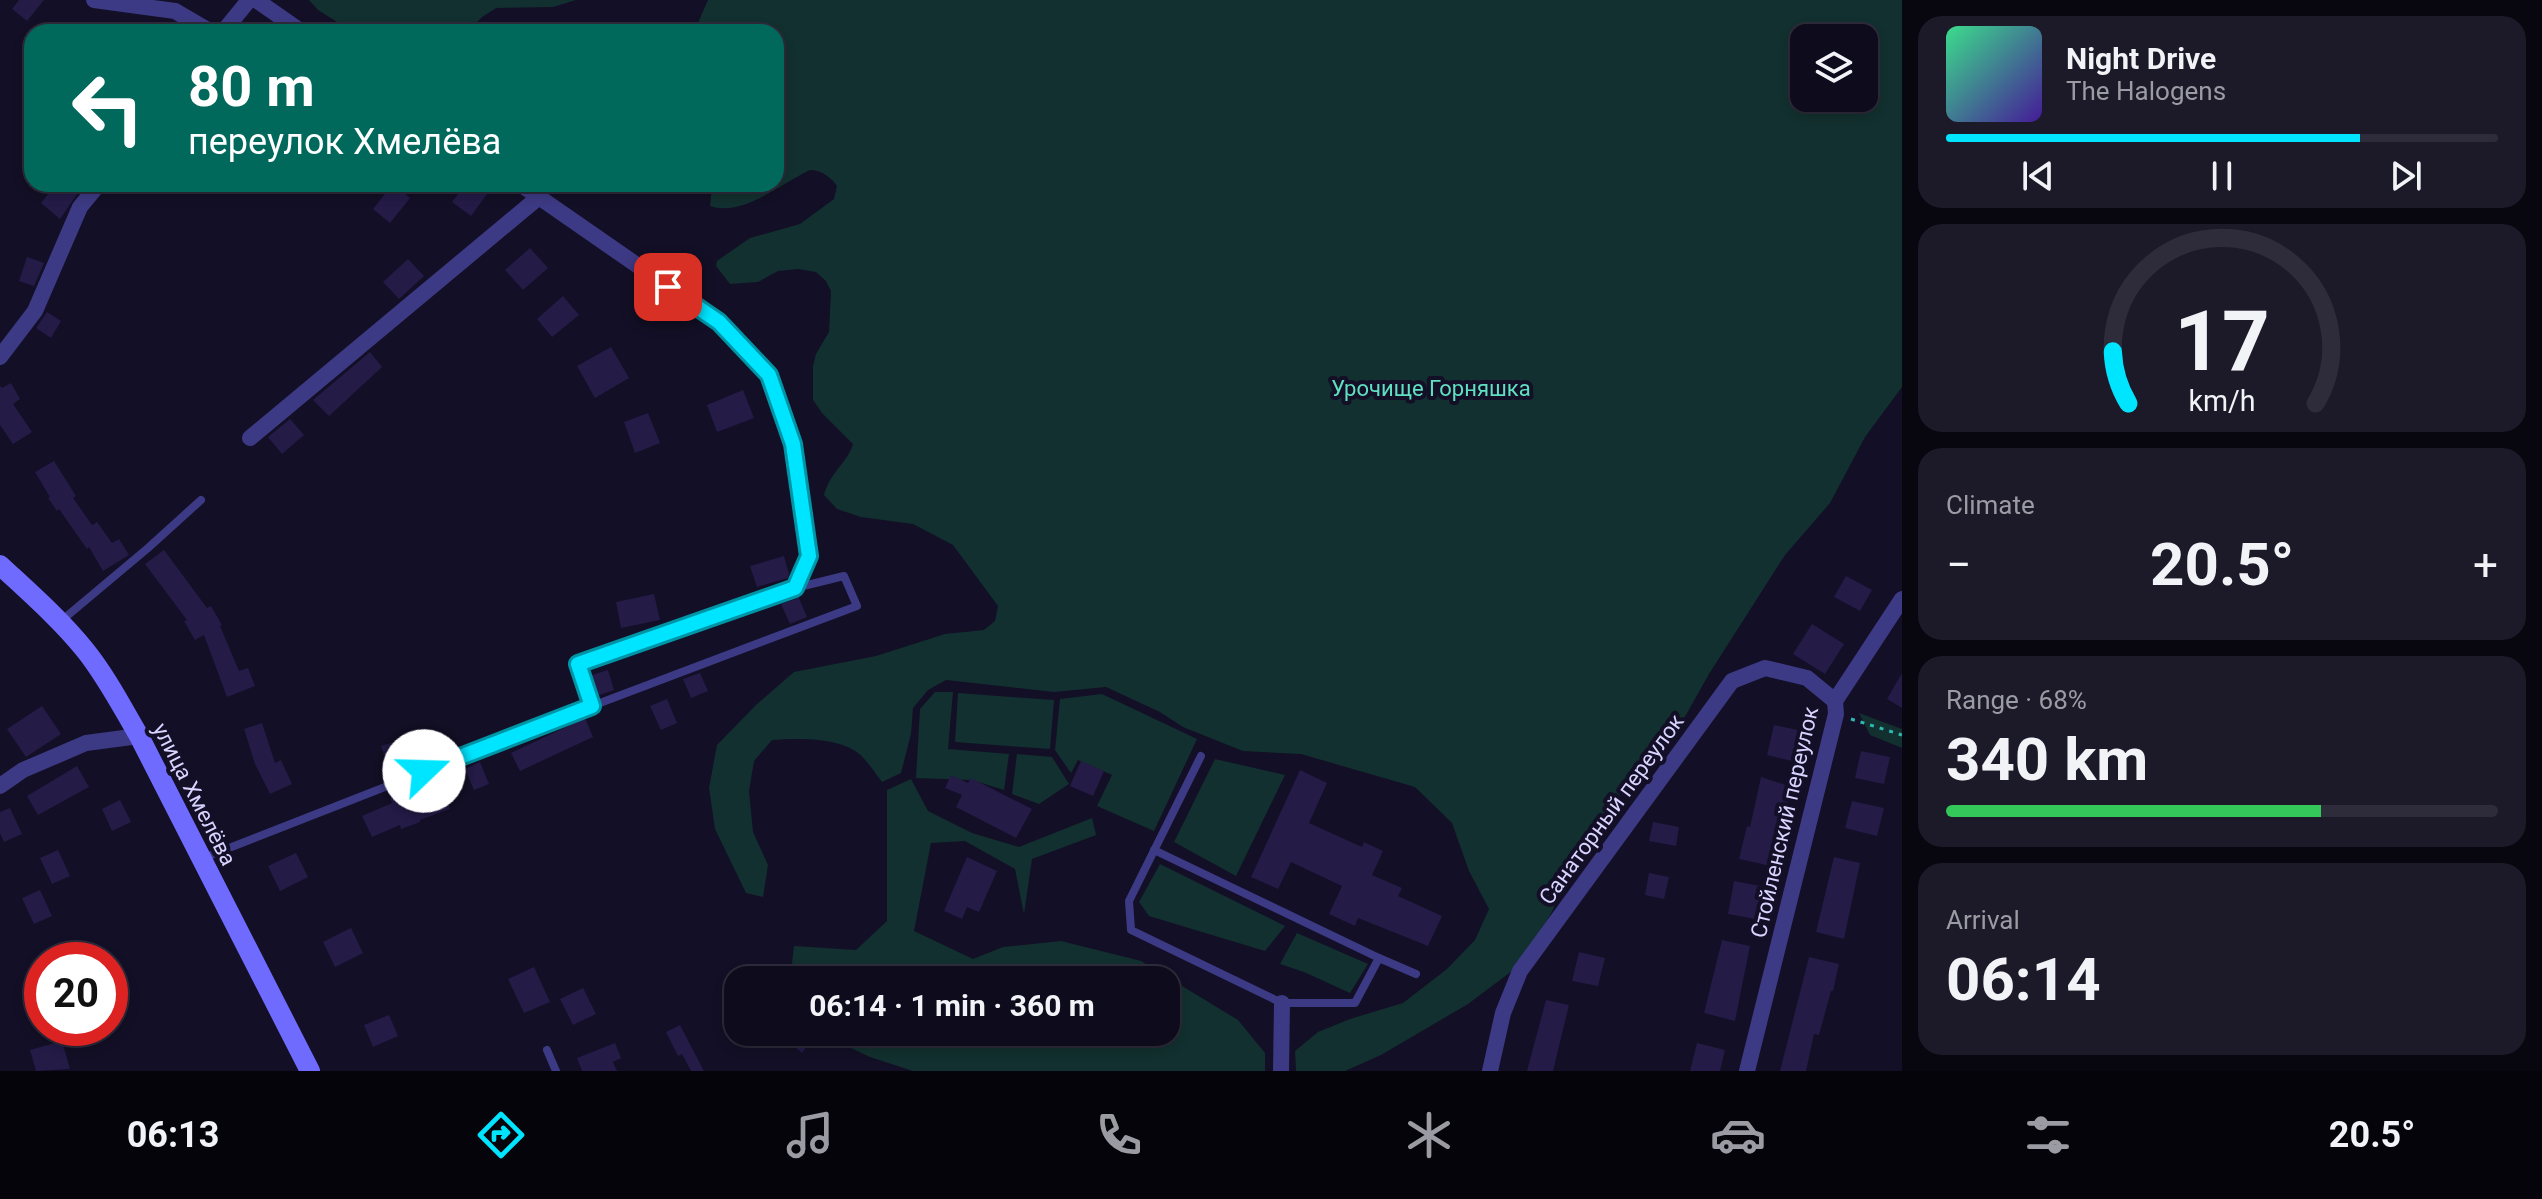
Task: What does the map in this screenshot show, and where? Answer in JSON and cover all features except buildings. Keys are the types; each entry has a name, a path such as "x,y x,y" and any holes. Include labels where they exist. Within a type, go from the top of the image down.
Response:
{"main road":[{"name":"улица Хмелёва","path":"0,565 60,621 104,678 139,736 310,1071"}],"street":[{"path":"94,0 175,11 197,24"},
{"path":"230,24 249,0"},
{"path":"256,0 290,24"},
{"path":"0,357 35,311 80,207 92,192"},
{"path":"532,192 719,322 769,375 793,444 809,556 795,588"},
{"path":"250,438 539,197"},
{"name":"Стойленский переулок","path":"1747,1071 1835,708 1902,599"},
{"name":"Санаторный переулок","path":"1490,1071 1503,1013 1520,971 1732,681 1765,668 1807,678 1835,708"},
{"path":"0,786 23,770 86,743 139,736"},
{"path":"1281,1071 1282,1003"}],"lane":[{"path":"60,621 201,500"},
{"path":"201,859 857,606 844,576 795,588 578,664 592,706"},
{"path":"1201,756 1129,901 1131,930 1282,1003 1355,1003 1379,958"},
{"path":"1154,850 1416,974"},
{"path":"547,1050 556,1071"}],"path":[{"path":"1835,708 1902,735"}],"green space":[{"path":"309,0 576,0 553,7 496,8 475,24 340,24 318,10"},
{"name":"Урочище Горняшка","path":"708,0 1902,0 1902,387 1865,437 1830,503 1785,555 1709,674 1669,745 1643,763 1614,804 1582,837 1552,912 1520,965 1468,1004 1381,1055 1345,1071 1296,1071 1295,1051 1318,1032 1403,1003 1447,969 1475,940 1489,909 1469,871 1452,823 1415,787 1301,754 1243,751 1183,727 1160,712 1106,687 1054,692 946,680 928,690 913,708 911,734 901,773 882,782 865,759 840,744 816,740 772,740 754,761 749,791 753,832 768,865 763,897 746,893 715,829 709,788 717,745 794,672 876,656 945,634 984,630 995,621 998,606 953,545 913,524 861,517 837,509 824,495 853,444 813,400 813,366 829,332 831,291 826,281 816,272 798,269 778,271 758,282 730,284 716,266 717,261 750,238 800,224 834,199 837,186 818,171 810,170 784,184 784,24 698,24"},
{"name":"Урочище Горняшка","path":"711,192 770,192 748,203 723,208 710,206"},
{"path":"935,692 953,692 948,749 1009,754 1004,790 972,780 916,778 920,709"},
{"path":"958,693 1054,700 1050,749 955,742"},
{"path":"1102,694 1197,739 1154,831 1097,806 1112,775 1078,760 1071,773 1055,750 1060,699"},
{"path":"1859,713 1902,729 1902,748 1870,735"},
{"path":"1017,754 1052,757 1069,784 1039,804 1012,794"},
{"path":"1215,759 1285,775 1236,876 1174,842"},
{"path":"911,779 928,811 972,833 1019,847 1092,818 1096,835 1032,859 1024,914 1015,869 965,841 931,843 914,931 973,959 1003,947 1061,941 1141,961 1149,966 792,966 794,946 856,950 887,921 887,790"},
{"path":"1160,864 1285,926 1265,951 1149,916 1139,902"},
{"path":"1297,933 1368,964 1350,993 1280,964"},
{"path":"1180,985 1238,1020 1265,1053 1265,1071 913,1071 846,1046 1180,1046"}],"route":[{"path":"424,771 592,706 578,664 795,588 809,556 793,444 769,375 719,322 668,287"}]}
